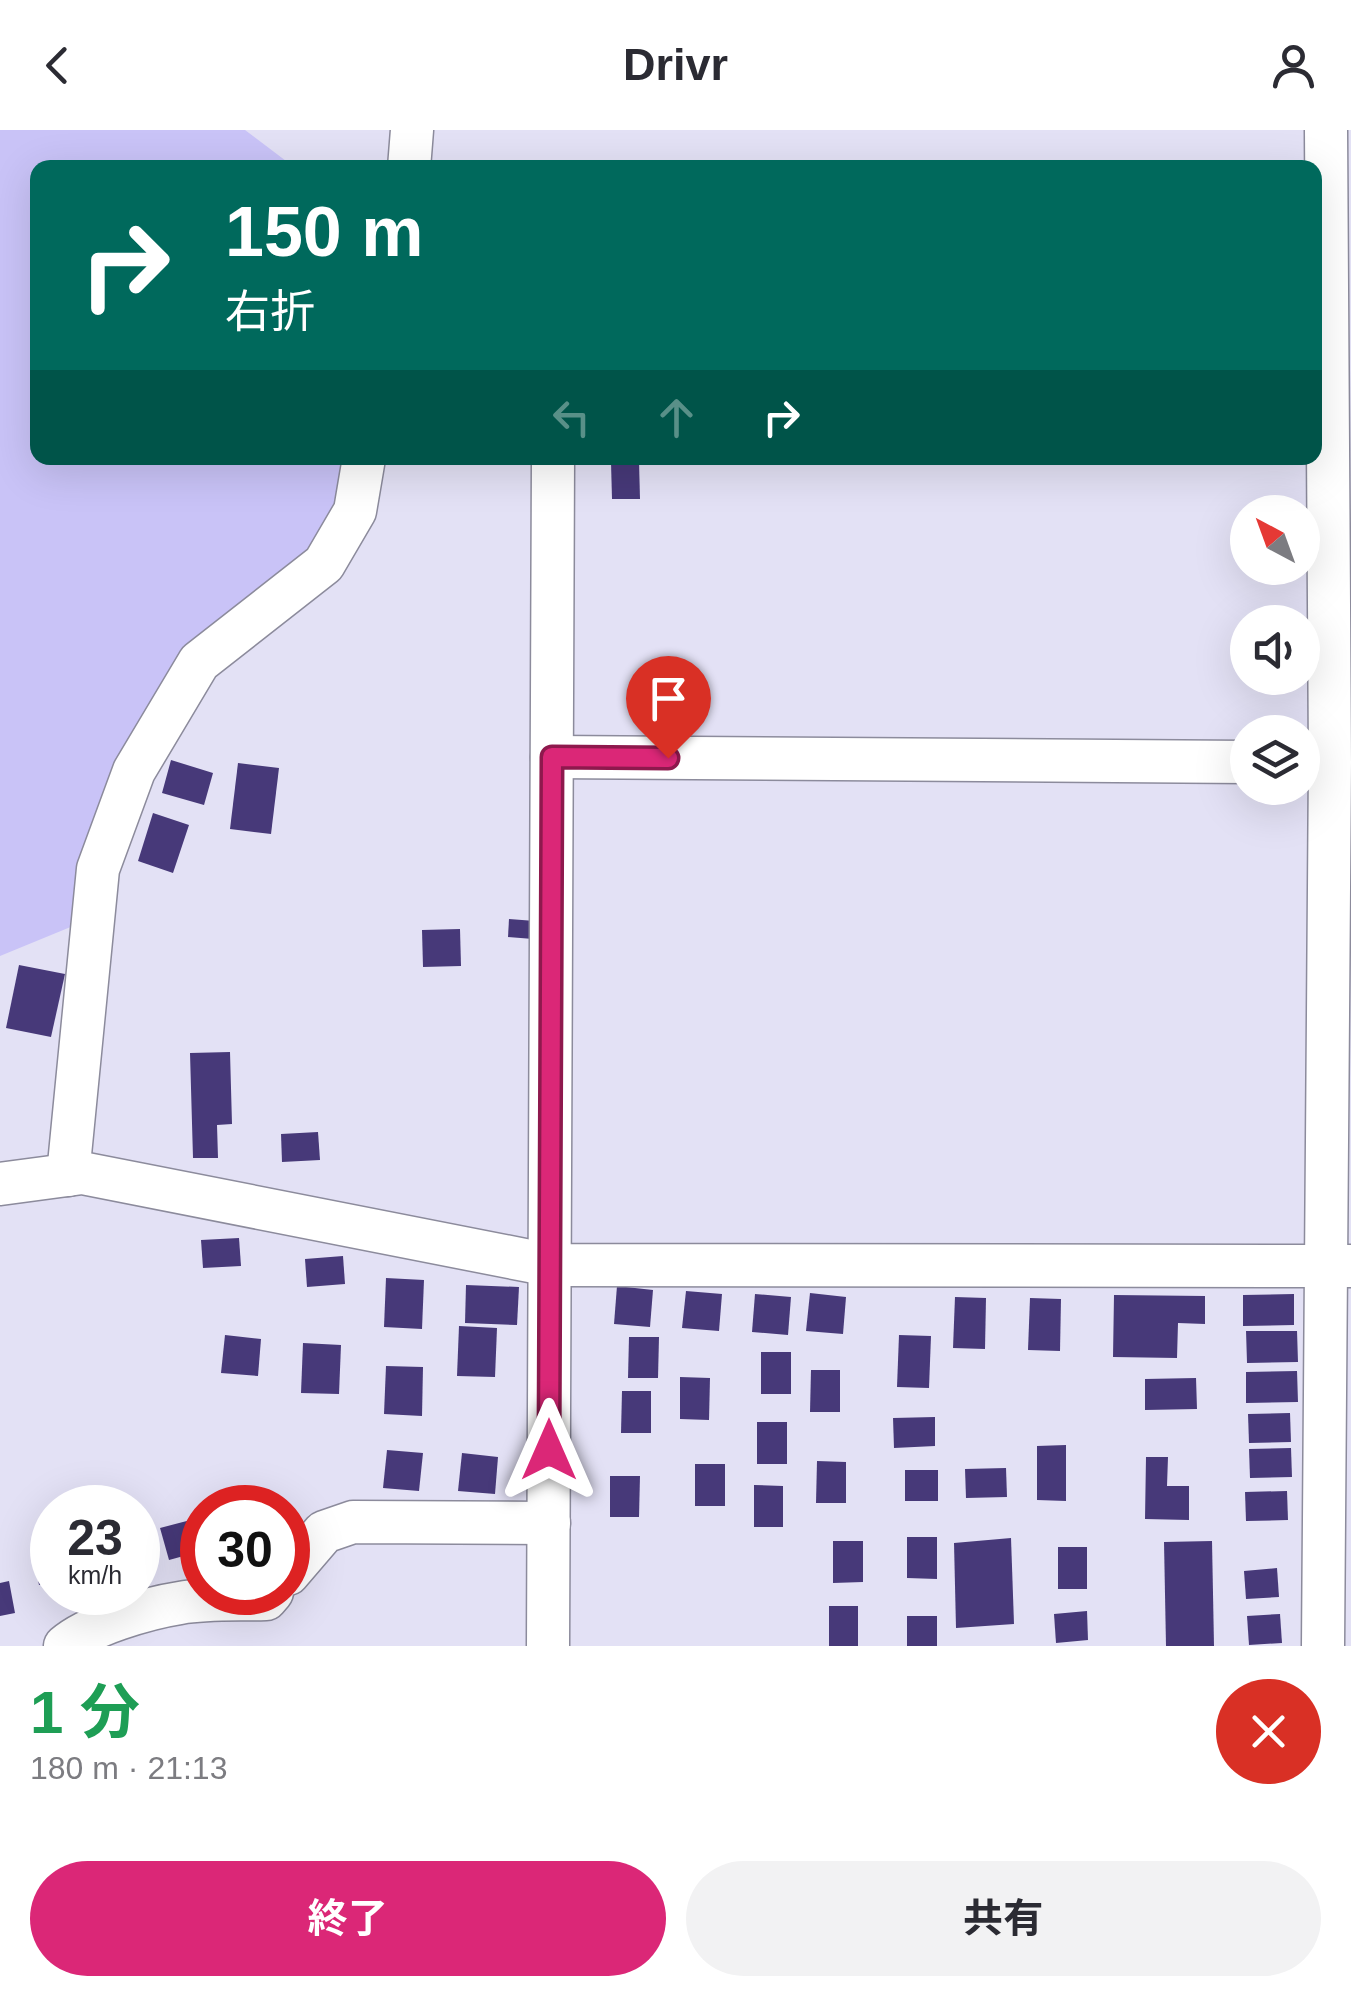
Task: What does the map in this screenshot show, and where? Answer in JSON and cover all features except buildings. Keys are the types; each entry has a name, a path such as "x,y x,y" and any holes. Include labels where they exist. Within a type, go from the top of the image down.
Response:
{"street":[{"path":"410,160 412,130"},
{"path":"1323,1646 1337,1266 1328,762 1340,598 1326,130"},
{"path":"68,1175 98,869 134,771 199,662 324,564 355,512 363,465"},
{"path":"548,1646 553,465"},
{"path":"552,757 1230,762"},
{"path":"0,1184 82,1174 550,1265 1337,1266"},
{"path":"310,1548 324,1532 353,1522 548,1523"},
{"path":"65,1646 122,1618 180,1602"}],"shaded area":[{"path":"0,130 245,130 285,160 30,160 30,465 350,465 322,550 171,666 86,865 73,926 0,956"}],"route":[{"path":"549,1450 552,757 668,758"}]}
